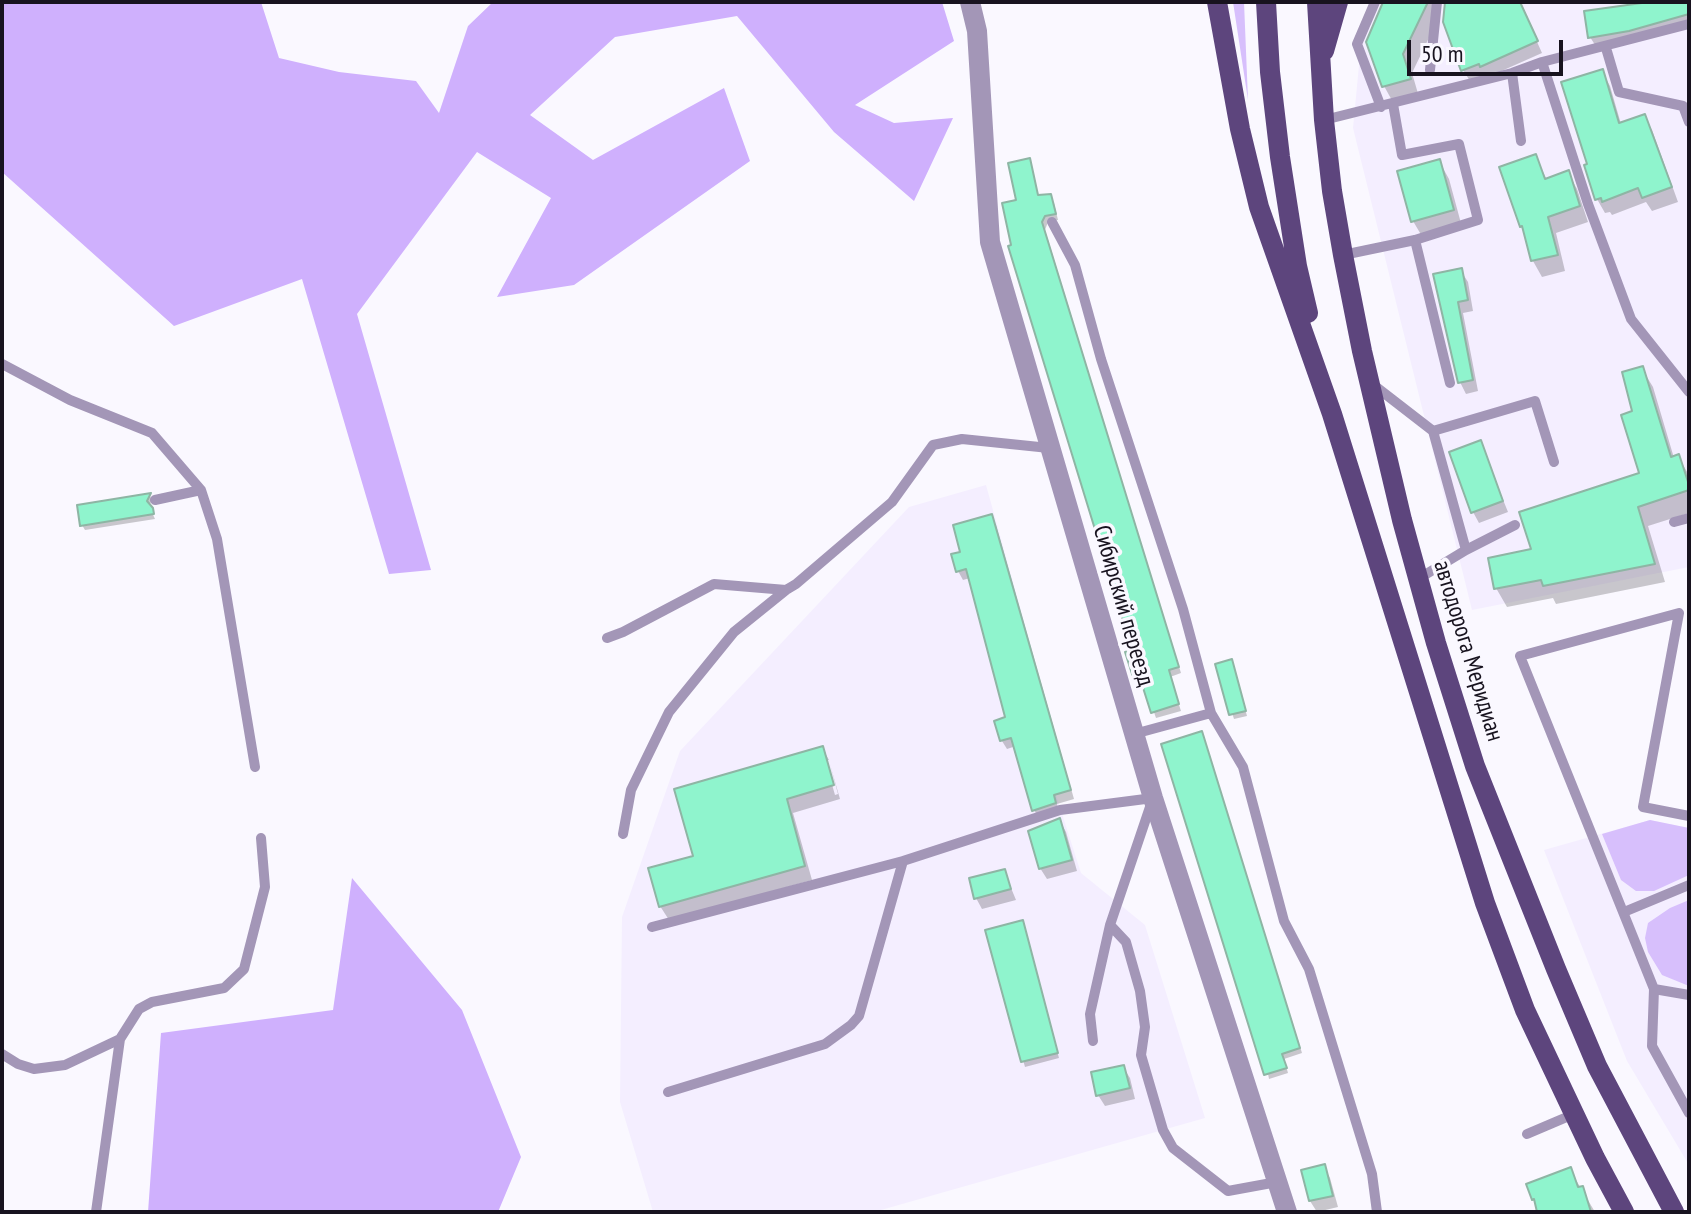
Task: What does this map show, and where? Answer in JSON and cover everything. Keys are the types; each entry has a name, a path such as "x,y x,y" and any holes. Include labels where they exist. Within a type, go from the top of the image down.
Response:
{"main road":[{"path":"1217,2 1240,129 1259,207 1332,414 1485,903 1525,1010 1624,1212"},
{"path":"1266,2 1280,157 1295,250 1332,414"},
{"name":"автодорога Меридиан","path":"1317,2 1324,120 1343,255 1418,579 1475,766 1556,969 1597,1066 1674,1212"},
{"path":"1319,71 1338,2"}],"street":[{"name":"Сибирский переезд","path":"970,2 977,31 990,242 1153,798 1287,1212"}],"lane":[{"path":"1375,2 1357,44 1381,107"},
{"path":"1430,70 1437,2"},
{"path":"1324,120 1689,24"},
{"path":"1606,48 1619,92 1683,106 1689,122"},
{"path":"1542,62 1588,204 1631,319 1689,392"},
{"path":"1512,73 1521,141"},
{"path":"1343,255 1415,240 1478,220 1459,144 1402,155 1393,104"},
{"path":"1052,222 1075,265 1101,359 1183,609 1211,713 1243,767 1284,921 1309,969 1372,1174 1377,1212"},
{"path":"1415,240 1450,383"},
{"path":"2,364 70,400 152,433 201,490 217,539 255,767"},
{"path":"1370,382 1433,431 1466,550"},
{"path":"1433,431 1535,401 1554,462"},
{"path":"623,834 631,790 669,712 734,632 892,502 933,445 962,439 1049,448"},
{"path":"155,500 201,490"},
{"path":"1674,522 1689,518"},
{"path":"1418,579 1515,525"},
{"path":"607,638 714,584 786,590"},
{"path":"1689,816 1643,807 1679,613 1520,656 1654,989 1652,1046 1689,1113"},
{"path":"1134,734 1211,713"},
{"path":"652,927 903,861 1060,810 1153,798 1110,925 1090,1014 1093,1041"},
{"path":"96,1212 120,1039 139,1009 152,1002 224,988 244,969 265,887 261,838"},
{"path":"668,1092 825,1044 851,1025 859,1016 903,861"},
{"path":"1624,912 1689,885"},
{"path":"1110,925 1126,942 1140,991 1145,1027 1141,1055 1163,1130 1173,1148 1228,1191 1277,1182"},
{"path":"1654,989 1689,995"},
{"path":"2,1054 34,1069 65,1065 120,1039"},
{"path":"1527,1134 1574,1114"}],"shaded area":[{"path":"2,2 261,2 279,58 339,72 416,81 439,113 468,26 493,2 942,2 954,41 855,105 894,123 953,118 914,201 834,132 737,16 615,37 530,115 593,160 724,88 750,161 574,285 497,297 551,198 477,152 357,314 431,570 389,574 302,279 174,326 2,172"},
{"path":"1233,2 1244,2 1248,100"},
{"path":"1381,2 1689,2 1689,567 1472,610 1353,128 1362,34"},
{"path":"986,485 1071,790 1056,795 1081,873 1145,925 1205,1118 874,1212 653,1212 620,1102 622,917 680,751 909,507"},
{"path":"1650,820 1689,828 1689,1165 1627,1061 1544,850"},
{"path":"1650,820 1689,828 1689,875 1654,891 1636,891 1621,880 1602,834"},
{"path":"352,878 462,1010 521,1157 498,1212 148,1212 161,1033 333,1010"},
{"path":"1689,900 1689,986 1662,975 1648,952 1645,938 1648,923"}],"building":[{"path":"1383,2 1428,2 1403,54 1411,79 1382,87 1366,42"},
{"path":"1445,2 1520,2 1538,41 1480,67 1479,64 1461,71 1443,22"},
{"path":"1649,2 1689,2 1689,14 1629,31 1588,38 1584,11"},
{"path":"1603,69 1619,123 1645,114 1672,187 1642,198 1638,188 1602,202 1601,198 1595,200 1561,82"},
{"path":"1536,154 1545,179 1569,170 1580,206 1548,217 1558,255 1531,261 1522,226 1499,167"},
{"path":"1030,158 1038,195 1051,194 1056,214 1045,216 1042,222 1179,667 1169,670 1179,704 1151,713 1139,675 1133,677 1125,652 1132,650 1008,246 1011,245 1002,203 1016,200 1008,163"},
{"path":"1440,159 1454,210 1411,222 1397,171"},
{"path":"1462,268 1468,300 1458,302 1473,380 1458,383 1433,274"},
{"path":"1643,366 1671,457 1679,454 1689,485 1689,490 1638,507 1655,564 1543,586 1541,580 1494,589 1488,558 1531,549 1519,512 1639,473 1621,415 1632,411 1622,372"},
{"path":"1481,440 1503,501 1471,513 1449,452"},
{"path":"151,493 147,501 154,514 80,526 77,505"},
{"path":"992,514 1071,790 1054,795 1056,803 1032,811 1011,738 1000,741 994,721 1005,717 966,569 956,572 951,554 960,552 953,525"},
{"path":"1232,659 1246,711 1229,715 1215,664"},
{"path":"1202,731 1300,1048 1282,1054 1287,1068 1264,1075 1161,744"},
{"path":"823,746 834,785 787,799 805,866 659,907 648,868 693,856 674,789"},
{"path":"1060,818 1072,860 1039,869 1028,831"},
{"path":"1005,869 1011,889 974,899 969,878"},
{"path":"1023,920 1058,1053 1021,1062 985,930"},
{"path":"1124,1065 1130,1088 1096,1096 1091,1072"},
{"path":"1325,1164 1333,1196 1309,1201 1301,1170"},
{"path":"1571,1167 1578,1187 1583,1186 1591,1212 1537,1212 1526,1184"}]}
